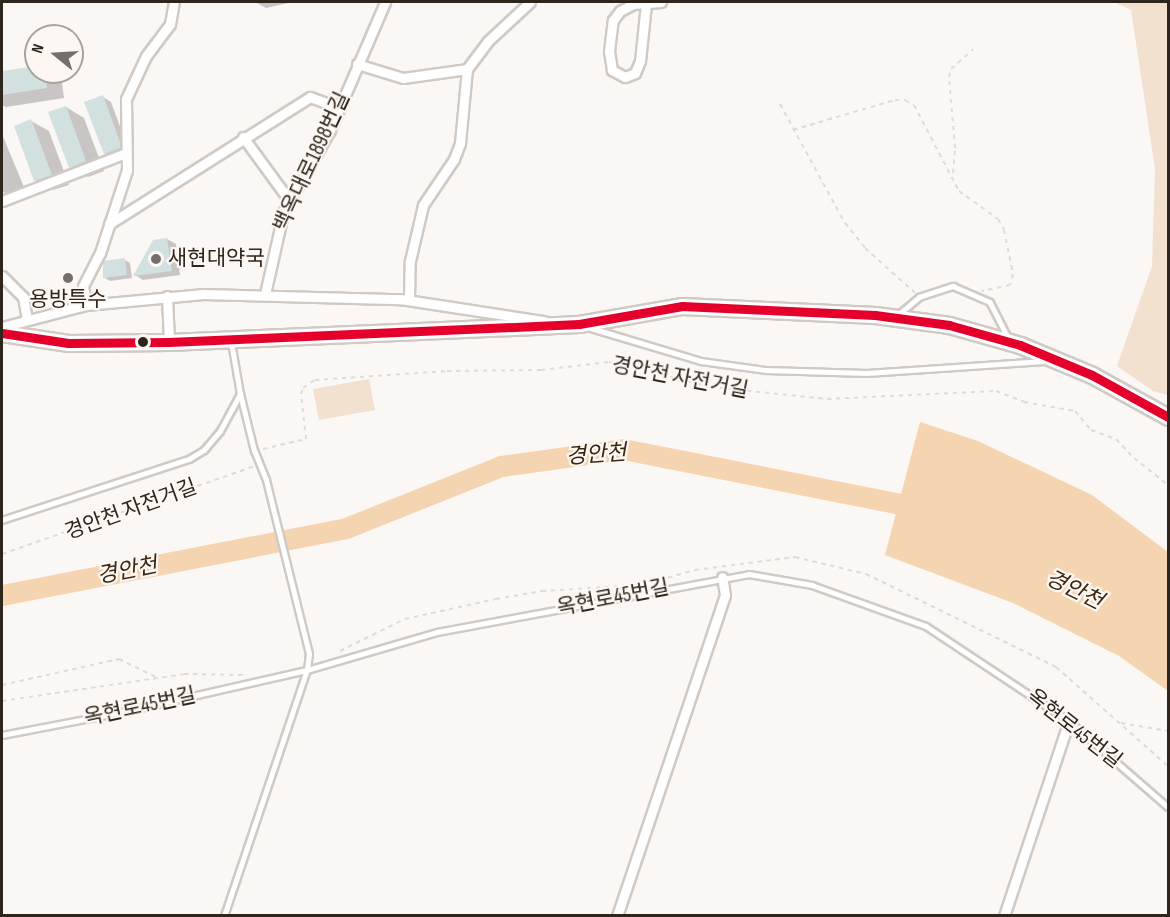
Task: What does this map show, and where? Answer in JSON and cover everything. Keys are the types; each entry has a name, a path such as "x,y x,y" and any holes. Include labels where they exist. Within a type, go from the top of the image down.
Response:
{"main road":[{"path":"2,333 68,343 231,341 579,324 682,306 896,317 949,325 1009,342 1059,361 1168,417"}],"street":[{"path":"86,305 83,286 100,253 127,170 126,99 146,56 170,24 174,2"},
{"name":"백옥대로1898번길","path":"266,294 278,230 290,200 339,108 385,2"},
{"path":"409,300 410,261 423,205 454,159 460,142 467,69 488,40 530,2"},
{"path":"646,4 640,61 635,73 625,77 612,70 609,51 613,20 620,10 646,4 662,2"},
{"path":"357,64 403,78 467,69"},
{"path":"109,224 243,137 310,97 339,108"},
{"path":"243,137 290,200"},
{"path":"2,201 126,153"},
{"path":"2,276 24,297 27,320"},
{"path":"2,327 86,305 167,296 266,294 409,300 500,311 564,325"},
{"path":"167,296 169,342"},
{"path":"617,915 725,595 722,577"},
{"path":"1004,915 1069,721"}],"lane":[{"path":"896,317 919,297 953,286 977,293 997,313 1009,342"},
{"path":"579,324 700,361 766,370 867,373 1059,361"},
{"path":"224,915 307,670 309,654 300,625 267,480 254,451 240,394 231,341"},
{"path":"2,520 189,459 204,450 220,431 240,394"},
{"name":"옥현로45번길","path":"2,735 122,712 307,670 437,632 722,577 779,577 894,612 962,648 1069,721 1168,807"}],"path":[{"path":"953,173 955,148 949,77 951,69 973,50"},
{"path":"794,130 905,100 914,105 966,199 998,219 1008,248 1013,274 1010,285 977,293"},
{"path":"780,105 846,223 865,248 919,297"},
{"name":"경안천 자전거길","path":"254,451 306,439 301,394 303,388 315,380 447,371 541,370 609,362 711,387 827,399 996,391 1024,402 1075,411 1091,430 1116,439 1134,458 1168,485"},
{"name":"경안천 자전거길","path":"2,554 260,464"},
{"path":"2,685 119,659 158,678"},
{"path":"2,701 184,674 253,676"},
{"path":"1168,731 1120,723 1168,766"}],"shaded area":[{"path":"1114,2 1168,2 1168,395 1153,391 1117,366 1152,266 1155,169 1131,10"},
{"path":"369,379 375,410 319,420 313,389"}],"water":[{"path":"920,422 978,441 1092,495 1168,552 1168,691 1119,656 1013,603 885,555"}],"building":[{"path":"24,68 24,84 46,84 47,88 2,95 2,71"},
{"path":"103,95 120,142 120,148 104,154 84,102"},
{"path":"66,106 86,161 69,168 48,112"},
{"path":"31,119 52,175 34,181 14,126"},
{"path":"167,238 172,271 133,276 153,240"},
{"path":"125,258 127,275 103,278 103,261"}],"waterway":[{"name":"경안천","path":"2,595 346,528 501,466 623,449 901,504 924,516"}],"transit line":[{"path":"2,333 68,343 169,342 579,324 682,306 875,315 949,325 1020,345 1092,375 1168,417"}],"place":[{"name":"새현대약국","path":"156,259"},
{"name":"용방특수","path":"68,278"}]}
